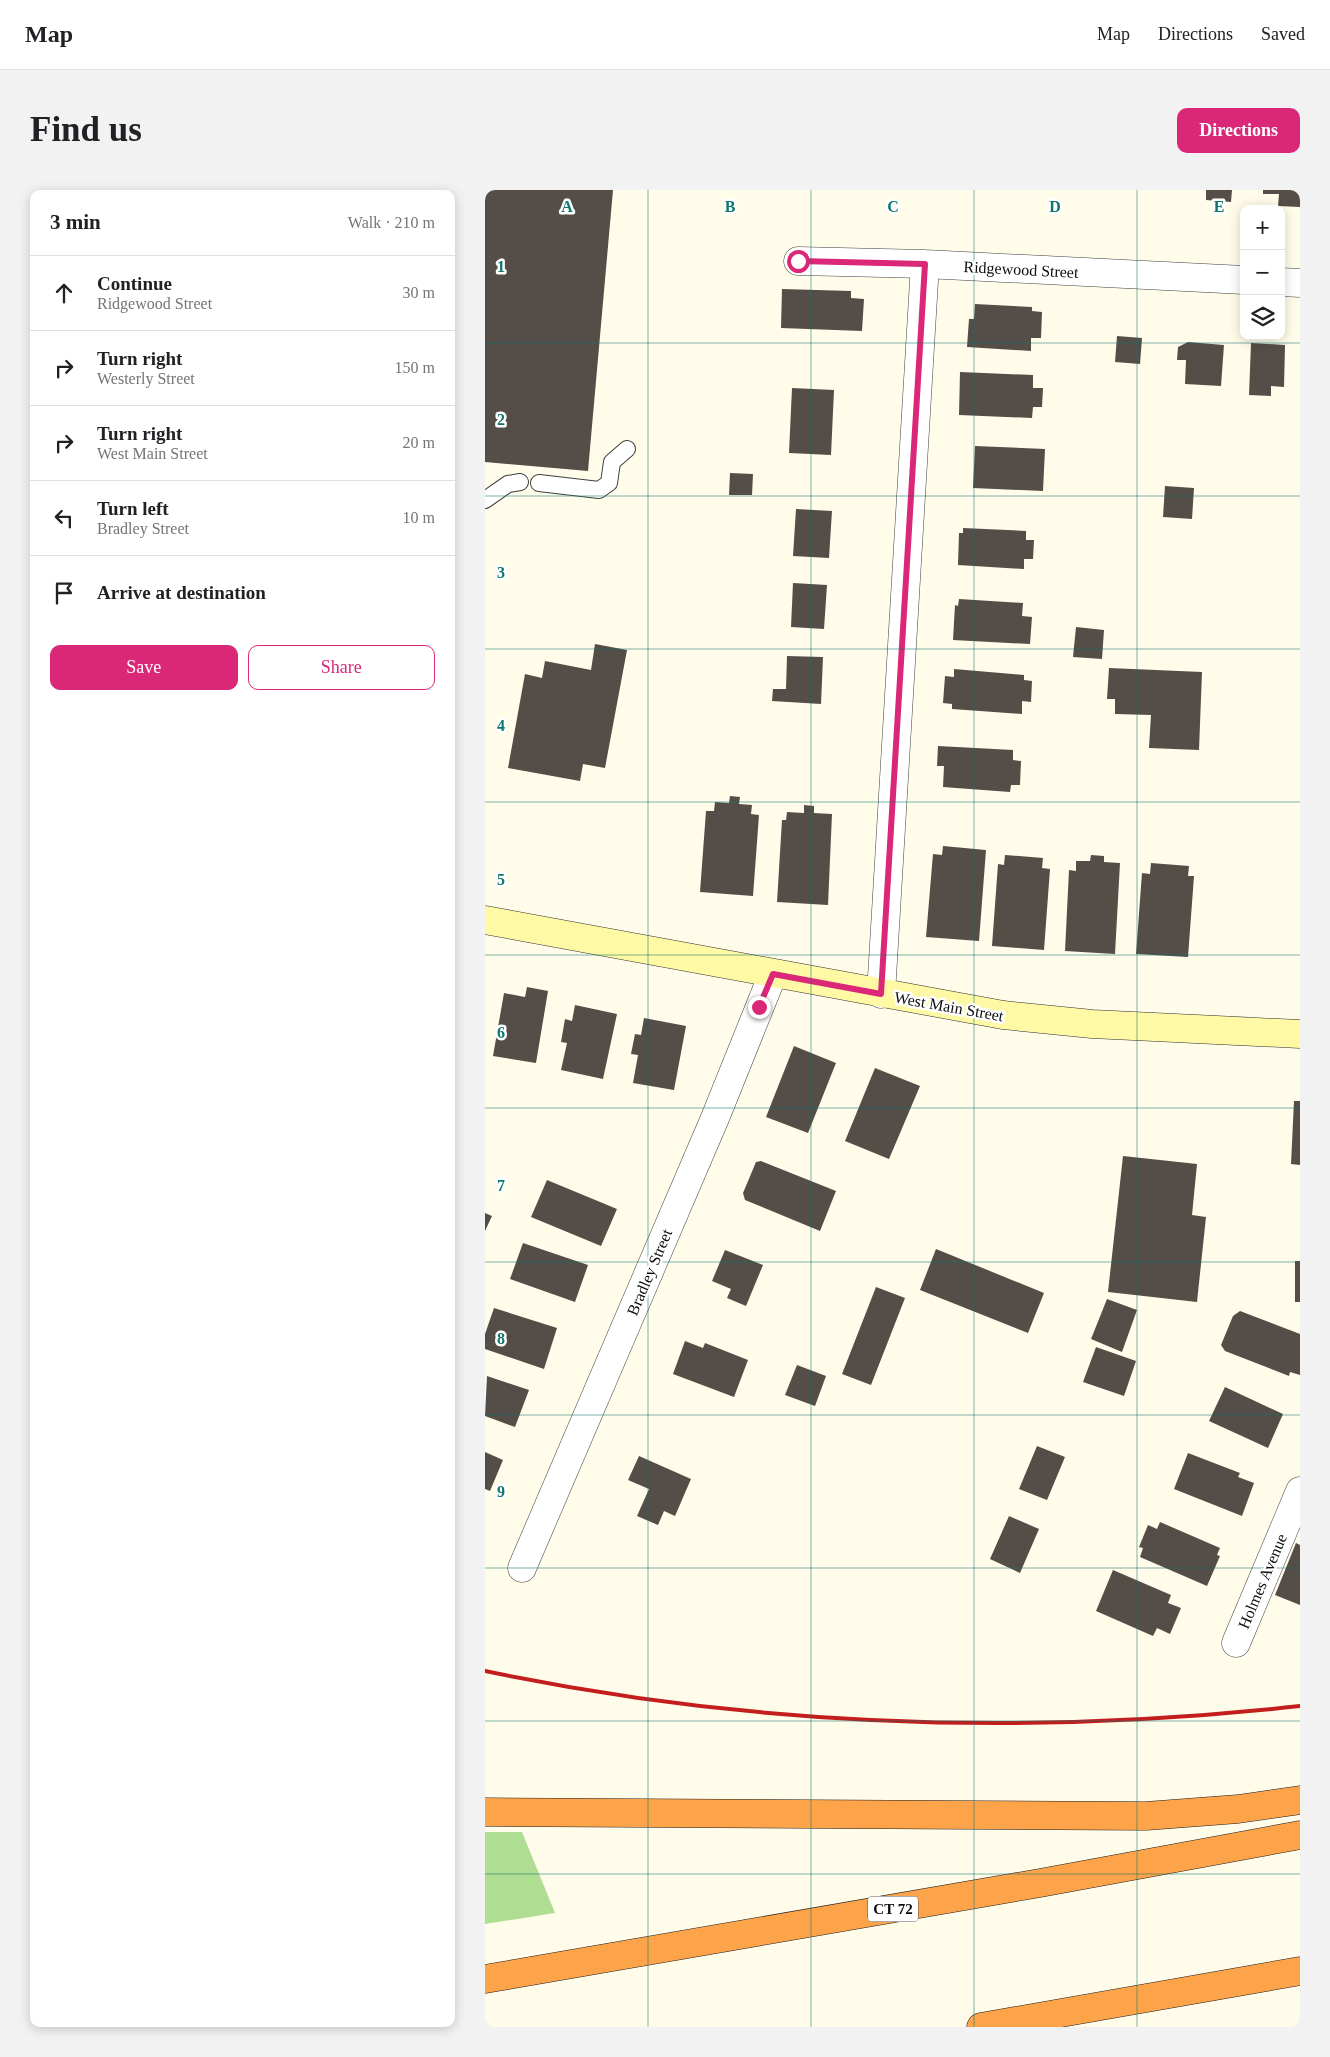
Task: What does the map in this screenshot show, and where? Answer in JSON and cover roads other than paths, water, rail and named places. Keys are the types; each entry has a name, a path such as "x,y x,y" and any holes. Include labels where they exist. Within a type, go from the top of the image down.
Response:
{"highway":[{"path":"485,1812 1146,1816 1238,1810 1300,1800"},
{"name":"CT 72","path":"485,1979 1300,1836"},
{"path":"981,2027 1300,1971"}],"main road":[{"name":"West Main Street","path":"485,920 968,1010 1047,1020 1300,1034"}],"street":[{"name":"Ridgewood Street","path":"798,261 925,264 1240,280"},
{"path":"881,994 925,264"},
{"path":"1285,282 1300,283"},
{"name":"Bradley Street","path":"522,1568 715,1118 773,974"},
{"name":"Holmes Avenue","path":"1236,1643 1300,1491"}],"lane":[{"path":"539,483 599,490 609,483 612,462 627,449"},
{"path":"485,500 508,484 520,482"}],"railway":[{"path":"485,1671 586,1690 687,1704 789,1715 891,1721 993,1723 1096,1721 1300,1706"}]}
